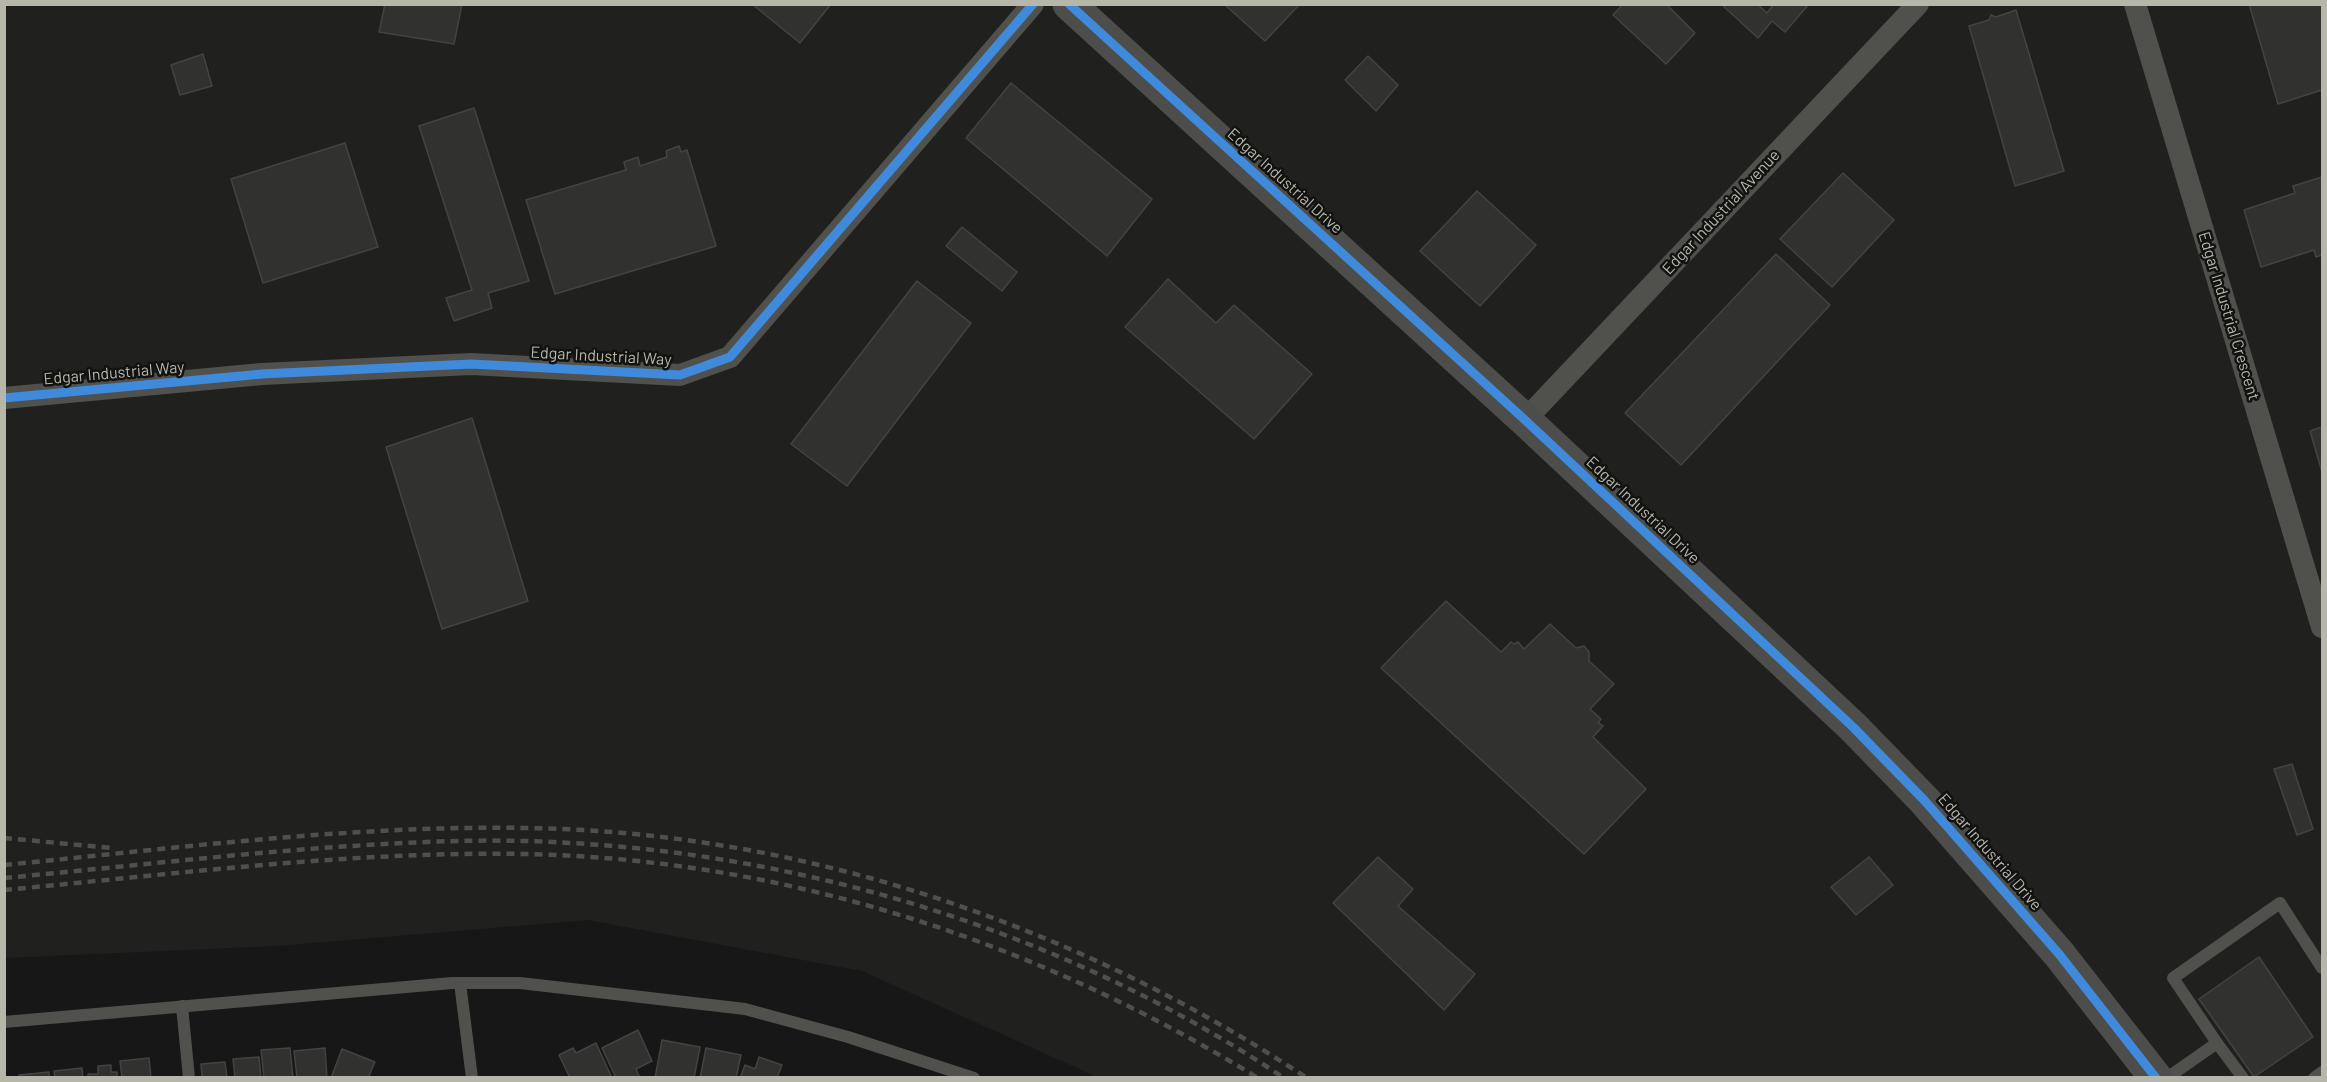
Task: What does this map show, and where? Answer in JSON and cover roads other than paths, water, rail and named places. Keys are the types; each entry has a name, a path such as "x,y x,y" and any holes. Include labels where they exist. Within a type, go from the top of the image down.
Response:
{"street":[{"name":"Edgar Industrial Way","path":"4,398 262,374 471,364 680,375 730,357 1033,4"},
{"name":"Edgar Industrial Drive","path":"1069,4 1525,420 1853,727 1924,800 2059,954 2156,1077"},
{"name":"Edgar Industrial Avenue","path":"1525,420 1918,4"},
{"name":"Edgar Industrial Crescent","path":"2135,4 2322,627"}],"lane":[{"path":"2243,1077 2173,978 2280,903 2322,968"},
{"path":"460,983 472,1077"},
{"path":"4,1022 460,983 520,983 745,1009 848,1037 974,1077"},
{"path":"182,1006 189,1077"},
{"path":"2167,1077 2217,1043"},
{"path":"2314,1077 2322,1072"}],"railway":[{"path":"4,865 266,839 462,828 527,828 631,834 733,847 835,869 935,898 1032,933 1127,975 1219,1024 1307,1078"},
{"path":"4,838 112,848"},
{"path":"4,878 343,846 400,843 456,841 564,843 673,852 781,870 888,896 992,930 1094,972 1191,1021 1284,1078"},
{"path":"4,890 264,865 460,854 525,854 622,859 718,872 813,891 906,917 998,949 1087,986 1174,1030 1258,1078"}]}
